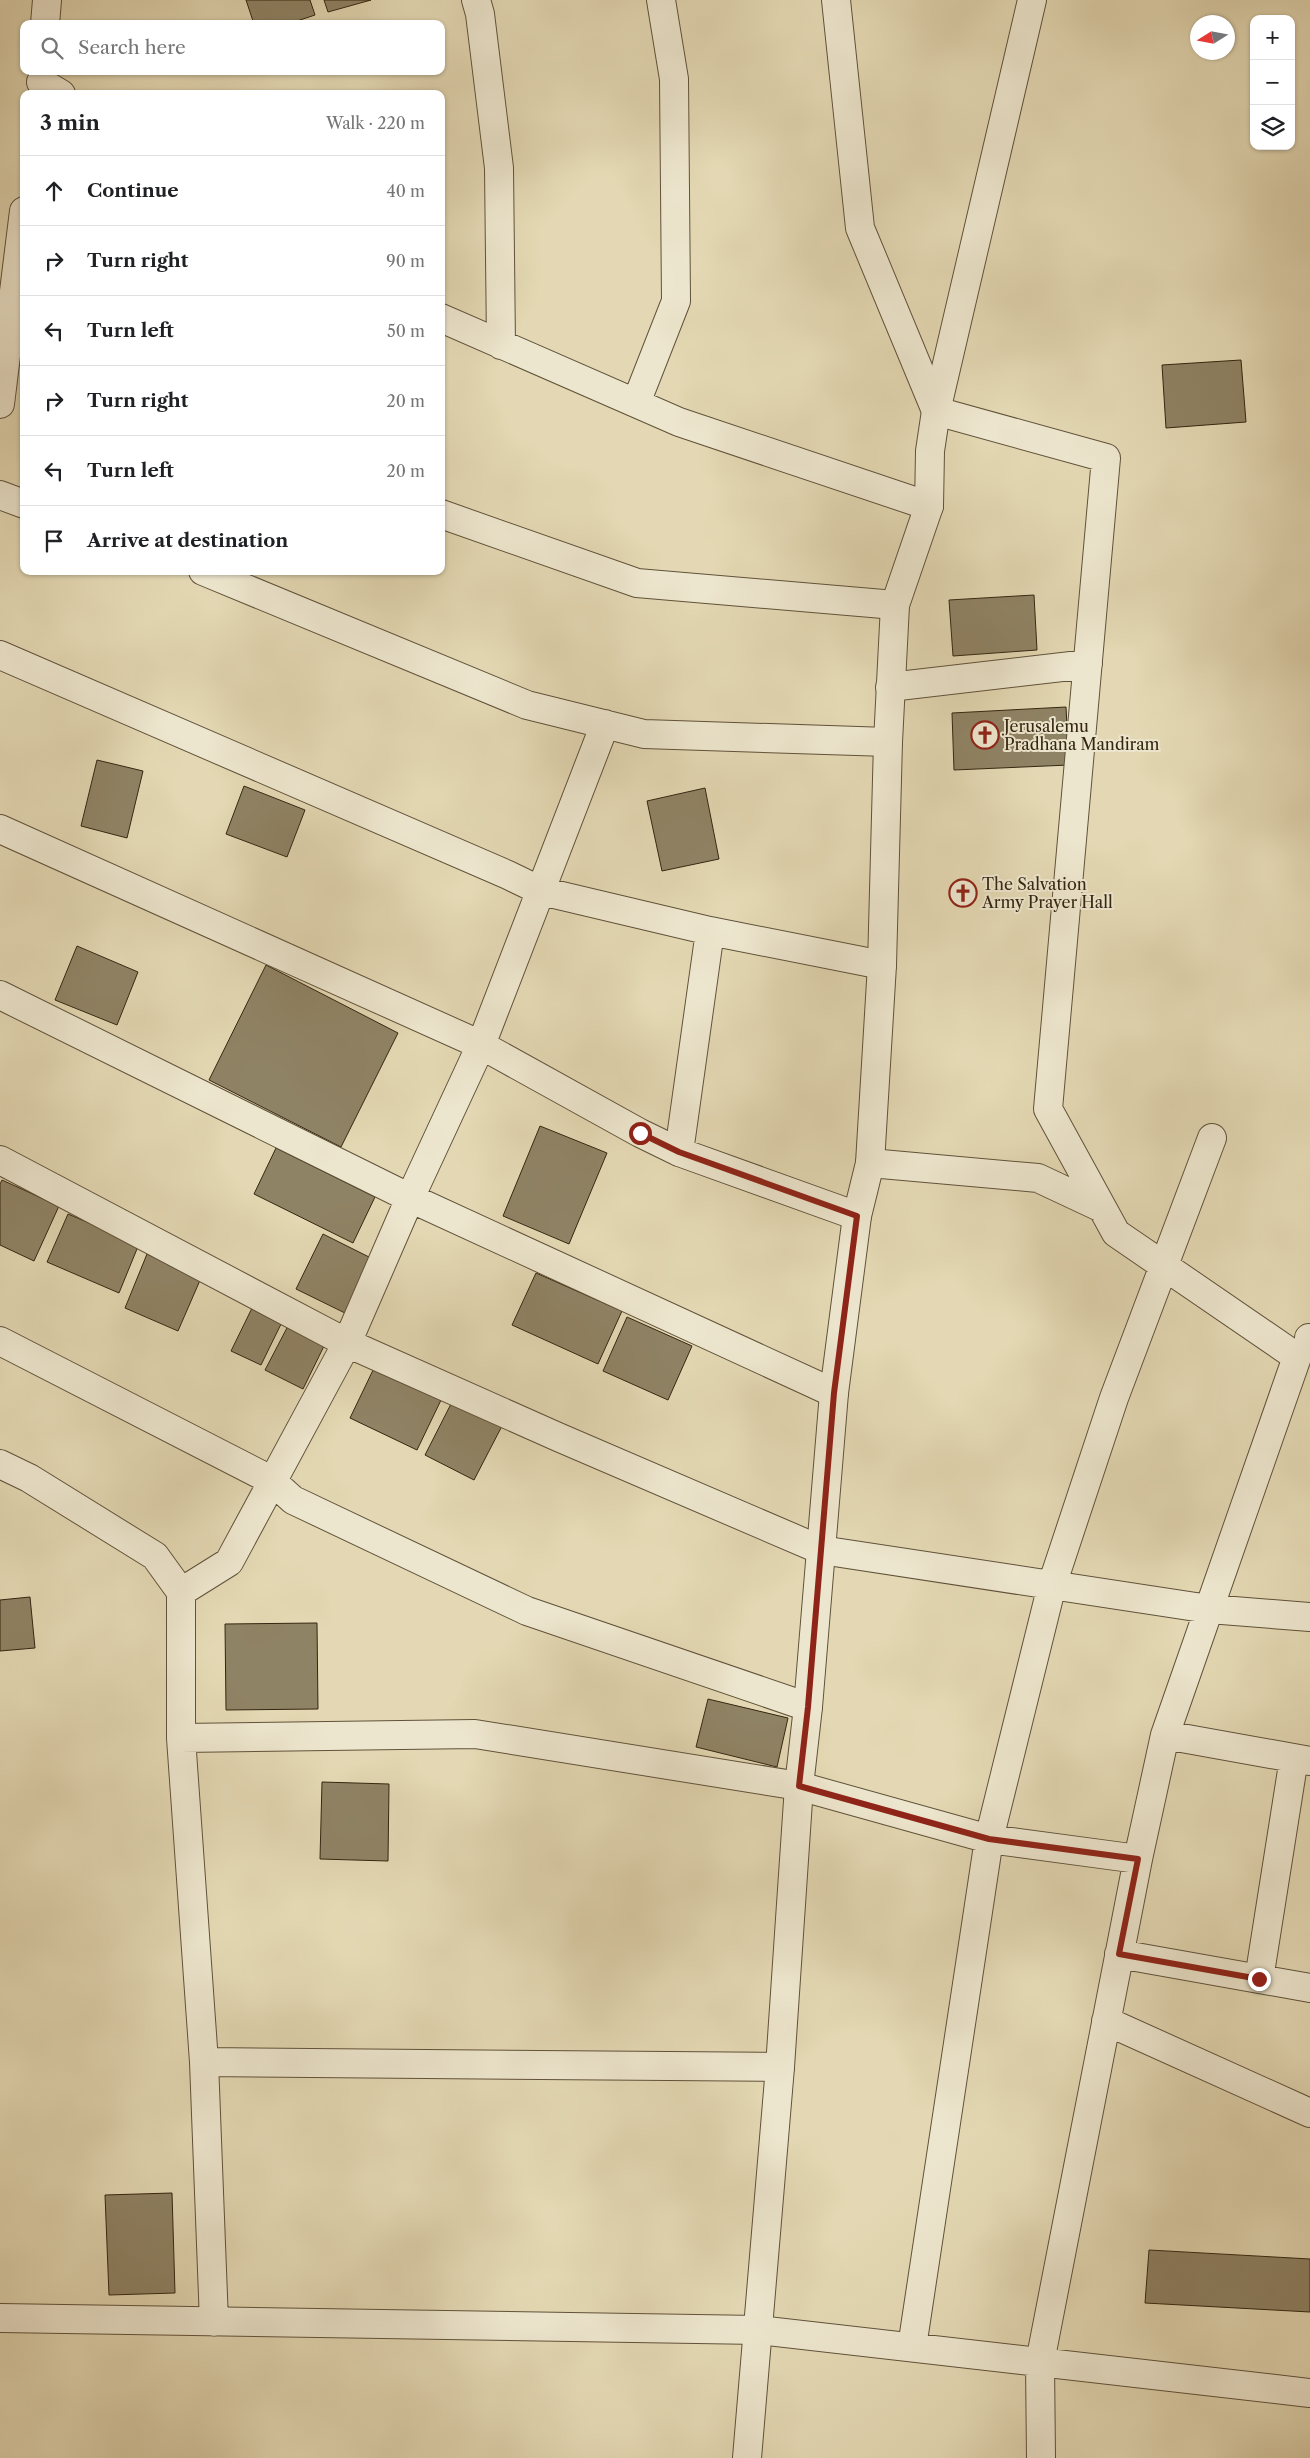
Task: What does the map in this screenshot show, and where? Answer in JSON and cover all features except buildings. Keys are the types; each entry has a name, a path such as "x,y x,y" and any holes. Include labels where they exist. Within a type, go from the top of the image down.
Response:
{"street":[{"path":"45,20 47,0"},
{"path":"476,0 480,14 499,168 501,345"},
{"path":"636,403 676,301 674,80 661,0"},
{"path":"836,0 860,228 936,411"},
{"path":"747,2458 780,2067 799,1786 822,1550 834,1393 857,1216 870,1163 882,965 888,742 895,605 929,506 930,451 936,411 1032,0"},
{"path":"0,404 16,332 20,272"},
{"path":"445,320 679,422 929,506"},
{"path":"936,411 1106,458 1048,1110 1116,1233 1164,1266 1307,1342 1165,1735 1119,1954 1040,2362 1041,2458"},
{"path":"0,495 20,502"},
{"path":"445,515 637,583 895,605"},
{"path":"213,575 527,705 644,734 888,742"},
{"path":"0,655 541,891 710,931 882,965"},
{"path":"890,687 1088,664"},
{"path":"181,1592 229,1562 347,1343 410,1198 481,1045 605,724"},
{"path":"0,829 481,1045 640,1133 679,1152 857,1216"},
{"path":"679,1152 710,931"},
{"path":"0,995 410,1198 834,1393"},
{"path":"912,2347 989,1839 1052,1585 1114,1398 1212,1138"},
{"path":"0,1160 347,1343 822,1550 1209,1609 1310,1617"},
{"path":"870,1163 1038,1178 1102,1208"},
{"path":"0,1341 272,1480 293,1500 527,1611 808,1707"},
{"path":"0,1464 29,1478 155,1556 181,1592 181,1738 204,2062 214,2322"},
{"path":"181,1738 475,1734 799,1786 989,1839 1138,1859"},
{"path":"1165,1735 1302,1760 1259,1979"},
{"path":"1119,1954 1310,1988"},
{"path":"1106,2021 1310,2113"},
{"path":"204,2062 780,2067"},
{"path":"0,2318 759,2330 1310,2393"}],"place":[{"name":"Jerusalemu Pradhana Mandiram","path":"985,735"},
{"name":"The Salvation Army Prayer Hall","path":"963,893"}],"route":[{"path":"640,1133 679,1152 857,1216 834,1393 822,1550 799,1786 989,1839 1138,1859 1119,1954 1259,1979"}]}
